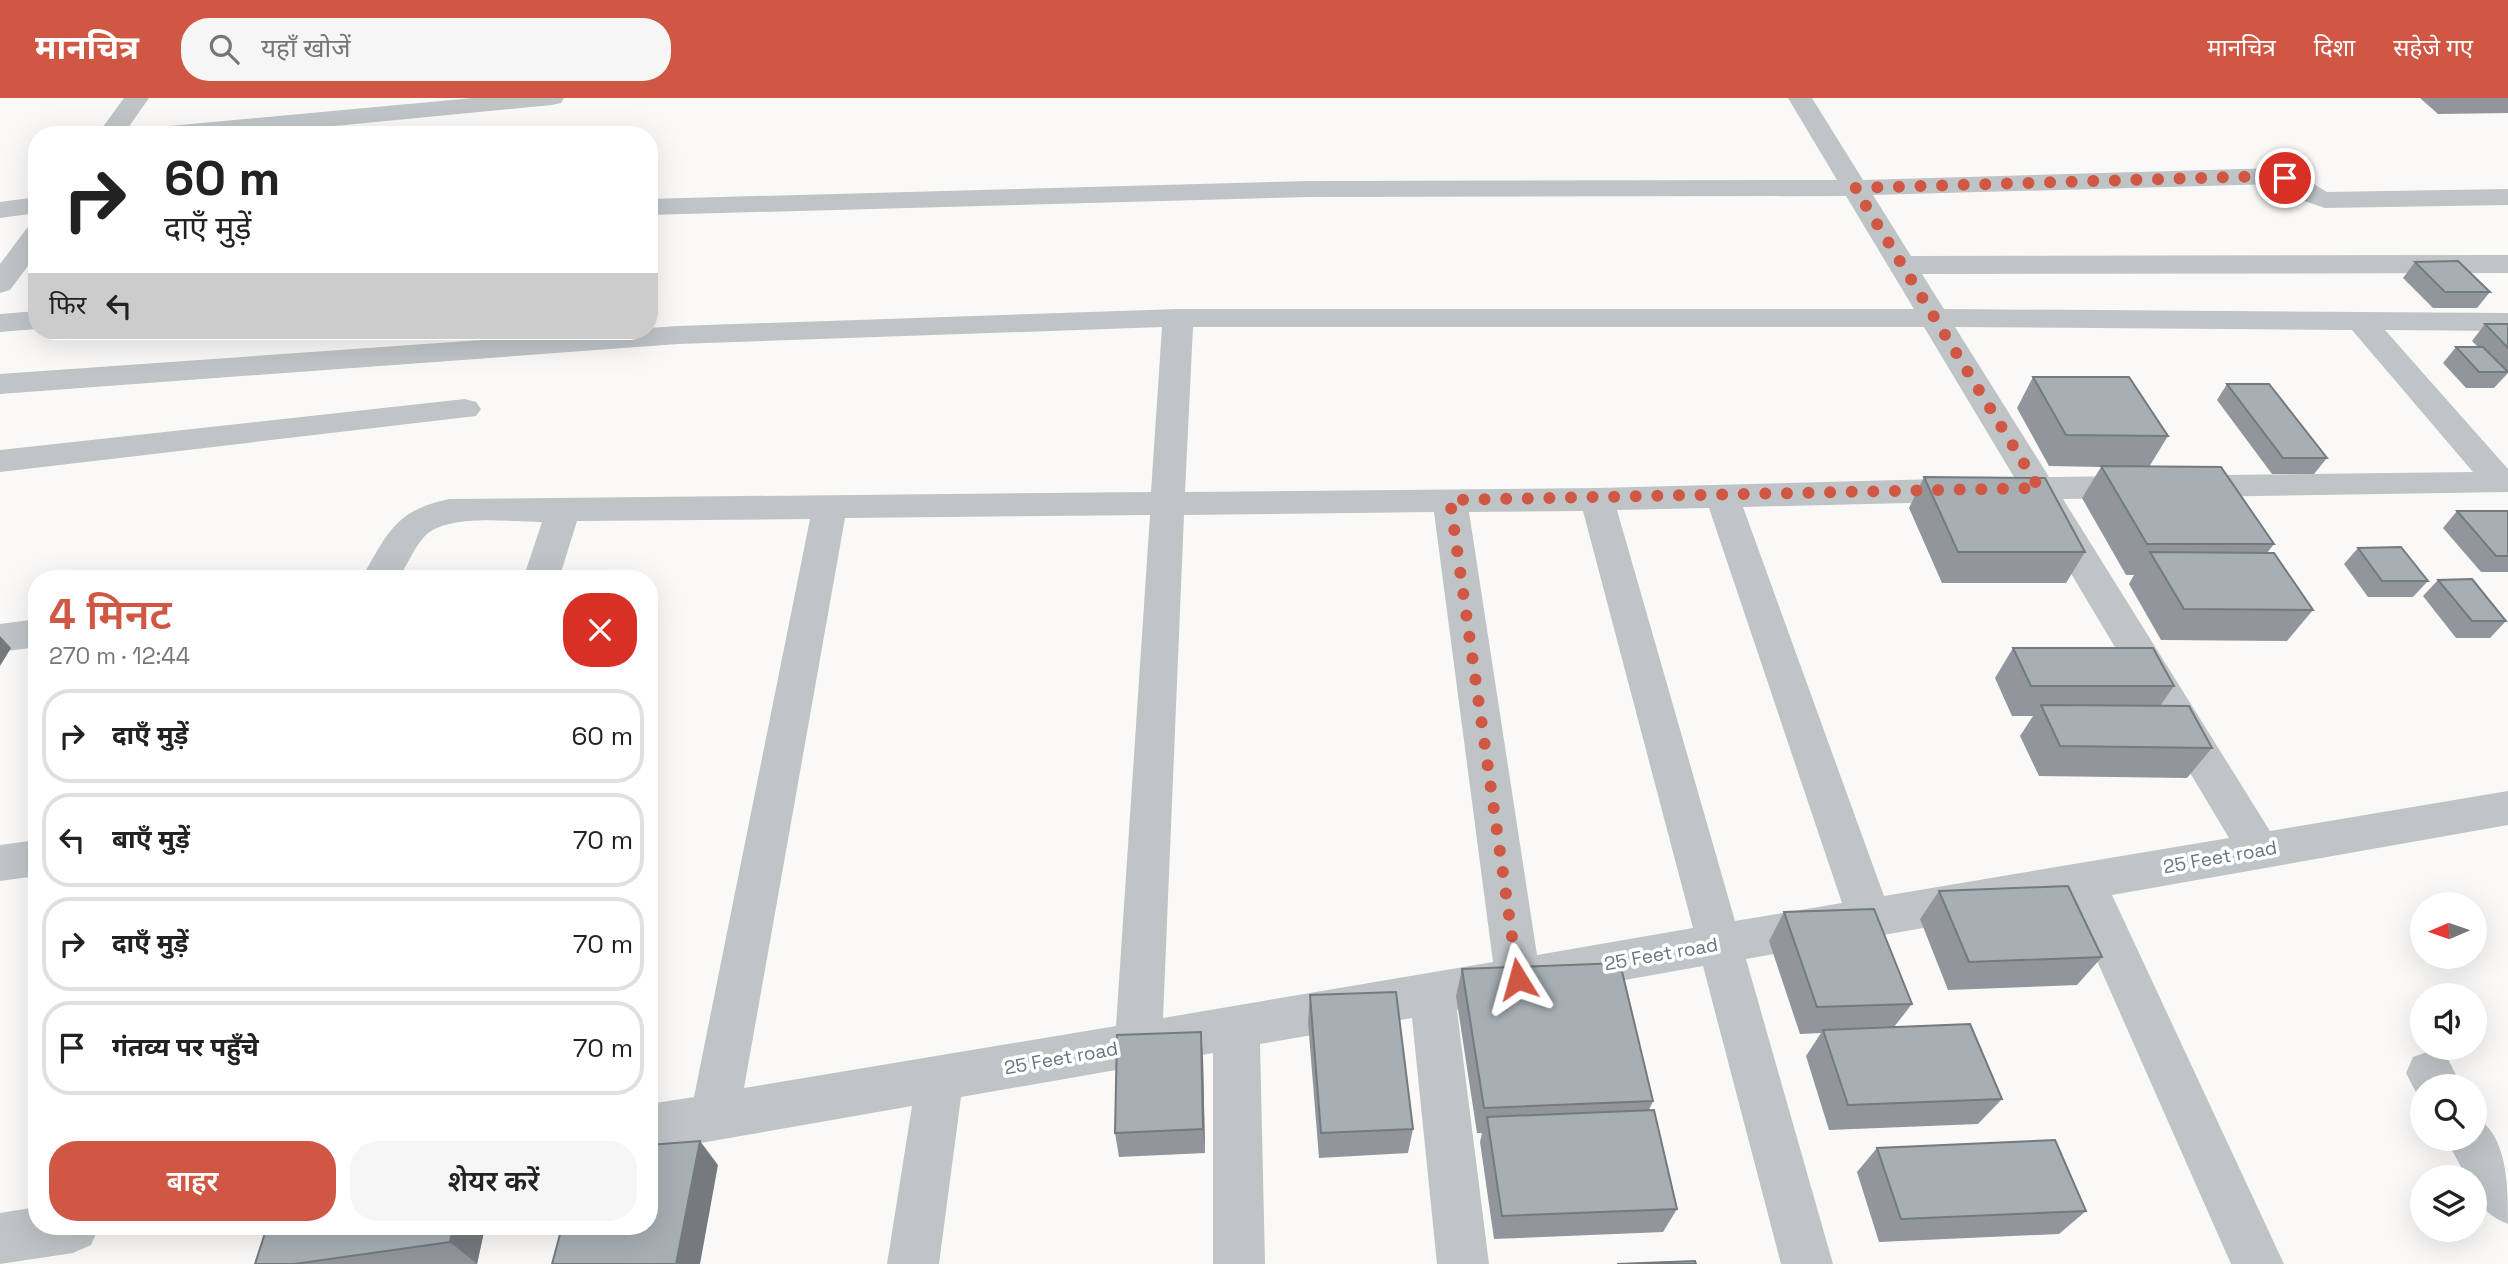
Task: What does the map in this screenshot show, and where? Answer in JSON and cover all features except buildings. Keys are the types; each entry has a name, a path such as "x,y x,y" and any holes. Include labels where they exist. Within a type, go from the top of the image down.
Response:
{"street":[{"path":"255,126 552,98"},
{"path":"1800,98 2259,850"},
{"path":"118,126 143,99"},
{"path":"658,206 1309,189 1855,188 2277,176 2290,181 2303,193 2325,200 2508,197"},
{"path":"0,210 28,206"},
{"path":"0,284 28,246"},
{"path":"1903,265 2508,264"},
{"path":"1138,1045 1178,318"},
{"path":"658,336 1178,318 1935,318 2508,322"},
{"path":"2360,320 2504,483"},
{"path":"0,323 28,321"},
{"path":"0,384 609,340"},
{"path":"0,461 465,408"},
{"path":"384,570 411,526 433,513 830,506 1597,499 2039,488 2504,483"},
{"path":"1722,496 1870,917"},
{"path":"1597,499 1807,1264"},
{"path":"1450,500 1518,979"},
{"path":"714,1117 830,506"},
{"path":"544,570 562,510"},
{"path":"0,638 28,634"},
{"name":"25 Feet road","path":"658,1126 2508,808"},
{"path":"0,863 28,859"},
{"path":"2083,880 2258,1264"},
{"path":"1432,993 1463,1264"},
{"path":"1236,1027 1239,1264"},
{"path":"913,1264 940,1078"},
{"path":"2478,1151 2508,1199"},
{"path":"0,1239 28,1234"}],"route":[{"path":"1518,979 1450,500 2039,488 1855,188 2270,176 2285,178"}]}
